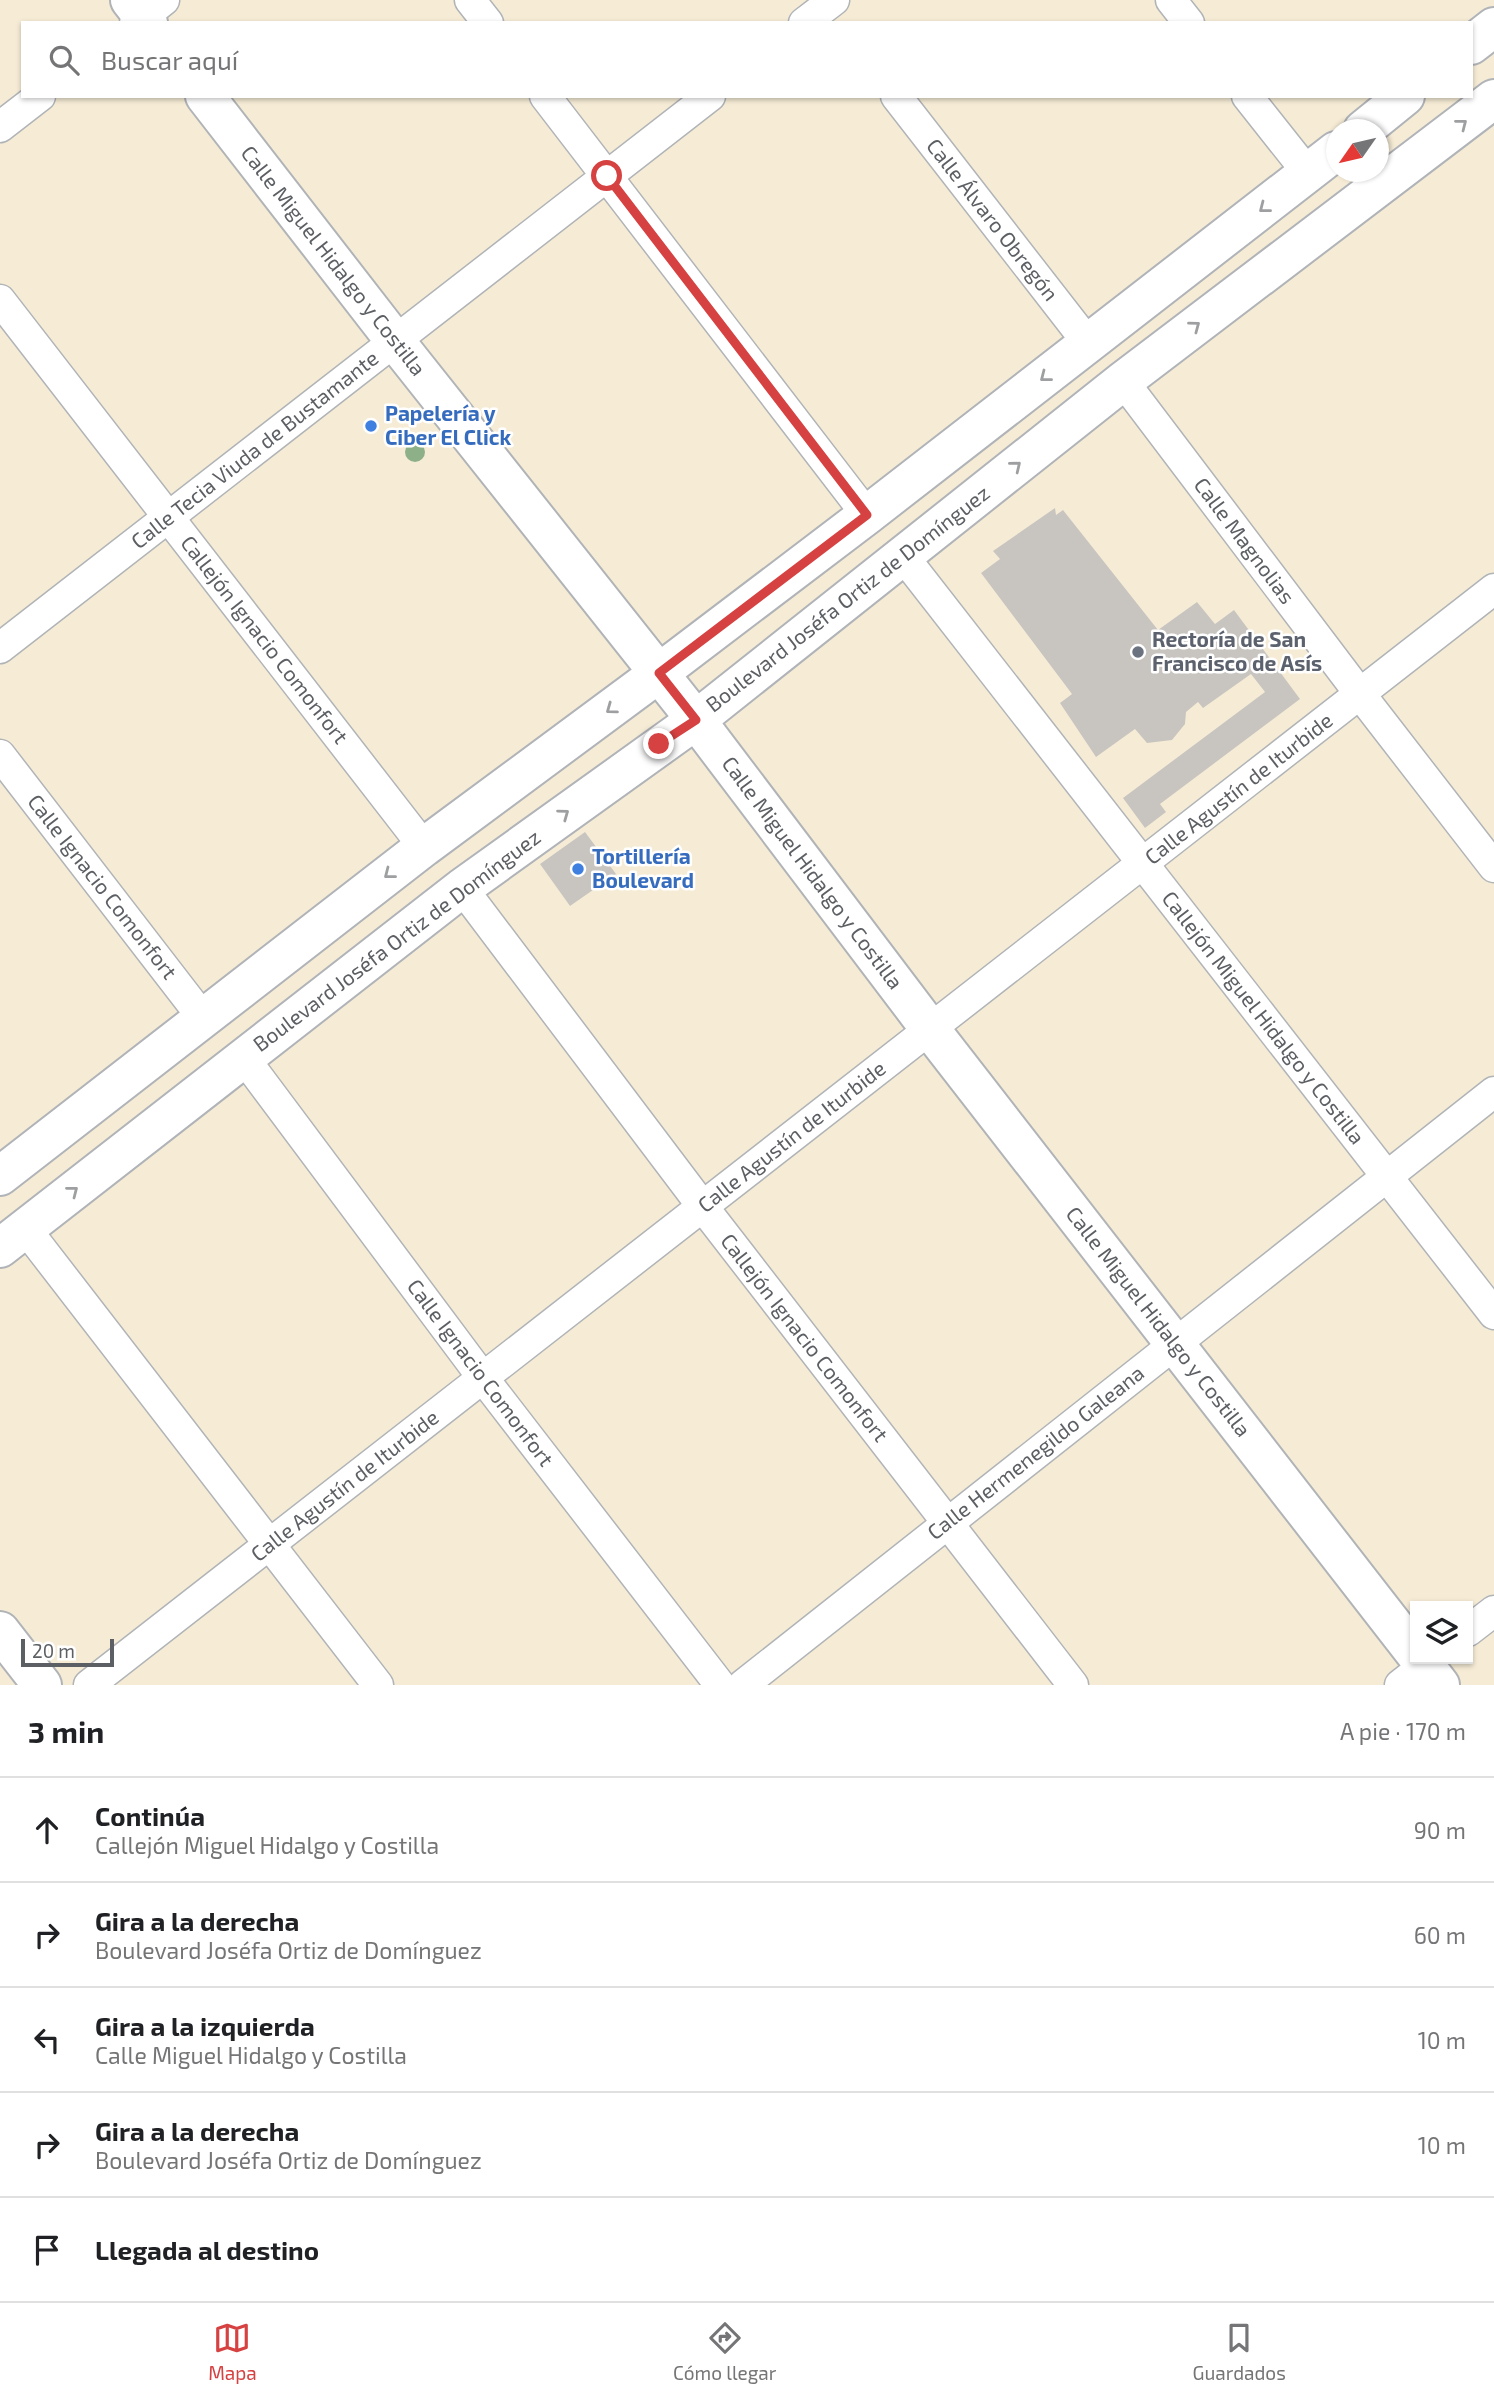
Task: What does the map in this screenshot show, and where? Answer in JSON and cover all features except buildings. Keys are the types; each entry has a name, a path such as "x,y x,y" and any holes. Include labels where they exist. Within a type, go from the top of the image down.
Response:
{"main road":[{"path":"1473,43 1494,27"},
{"name":"Calle Miguel Hidalgo y Costilla","path":"207,98 395,341 696,720 1422,1668"},
{"path":"1377,119 1403,98"},
{"name":"Boulevard Joséfa Ortiz de Domínguez","path":"13,1238 462,888 696,720 1122,381 1494,99"},
{"path":"0,1176 424,847 867,515 1322,162"},
{"path":"0,1631 42,1685"}],"street":[{"path":"470,0 486,21"},
{"path":"1171,0 1187,21"},
{"path":"0,127 37,98"},
{"path":"547,98 867,515"},
{"name":"Calle Tecia Viuda de Bustamante","path":"0,649 707,98"},
{"name":"Calle Álvaro Obregón","path":"898,98 1088,343"},
{"path":"1249,98 1322,162"},
{"name":"Callejón Ignacio Comonfort","path":"0,300 424,847"},
{"name":"Calle Magnolias","path":"1122,381 1494,867"},
{"name":"Callejón Miguel Hidalgo y Costilla","path":"903,556 1494,1314"},
{"name":"Calle Agustín de Iturbide","path":"89,1685 1494,589"},
{"name":"Calle Ignacio Comonfort","path":"0,755 203,1018"},
{"name":"Callejón Ignacio Comonfort","path":"462,888 703,1207 1073,1685"},
{"name":"Calle Ignacio Comonfort","path":"244,1058 483,1378 720,1685"},
{"name":"Calle Hermenegildo Galeana","path":"743,1685 1494,1092"},
{"path":"13,1238 270,1544 378,1685"},
{"path":"1473,1627 1494,1611"}],"sand":[{"path":"0,0 1494,0 1494,1685 0,1685"}],"place":[{"name":"Papelería y Ciber El Click","path":"371,426"},
{"name":"Rectoría de San Francisco de Asís","path":"1138,652"},
{"name":"Tortillería Boulevard","path":"578,869"}],"route":[{"path":"607,176 867,515 659,673 696,720 659,744"}]}
